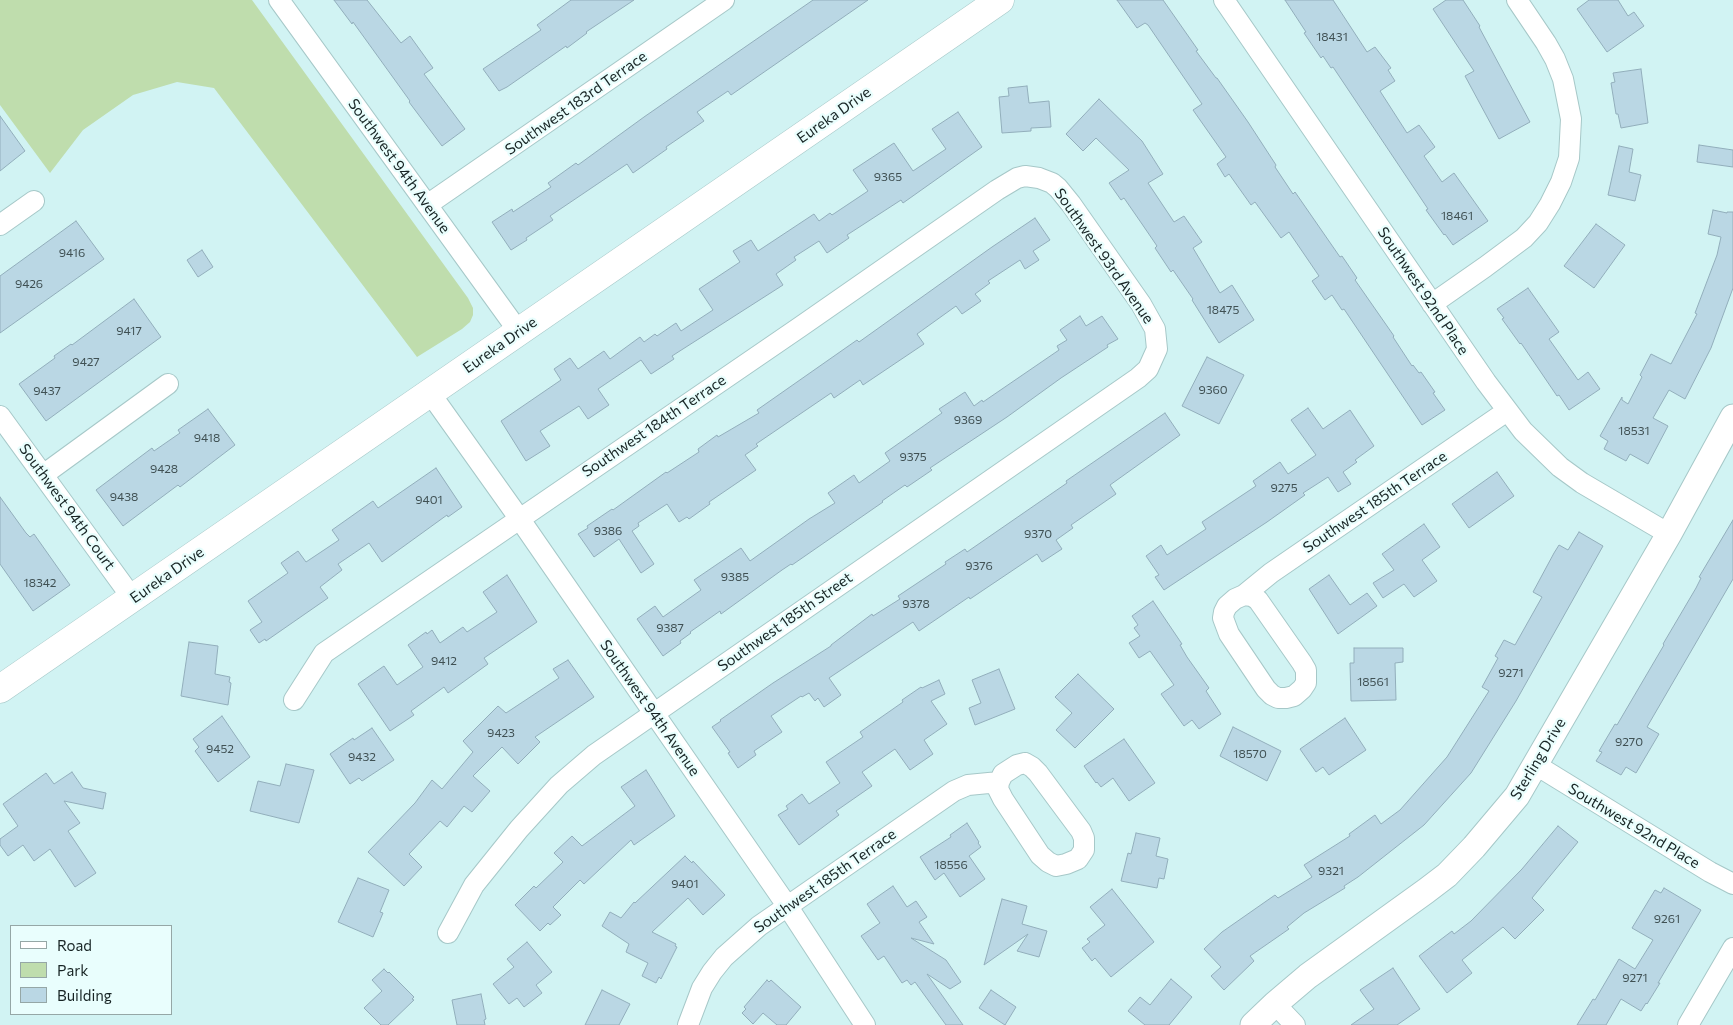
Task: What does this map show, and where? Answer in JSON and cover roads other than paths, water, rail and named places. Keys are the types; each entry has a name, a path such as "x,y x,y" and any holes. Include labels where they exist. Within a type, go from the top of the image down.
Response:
{"main road":[{"name":"Eureka Drive","path":"0,689 1000,0"}],"street":[{"name":"Southwest 94th Avenue","path":"279,0 519,332"},
{"name":"Southwest 183rd Terrace","path":"427,205 724,0"},
{"name":"Southwest 92nd Place","path":"1224,0 1432,304 1528,436 1560,467 1605,497 1669,534"},
{"path":"1432,304 1524,238 1538,223 1550,204 1561,182 1569,158 1571,119 1569,102 1561,72 1546,43 1516,0"},
{"name":"Southwest 93rd Avenue","path":"1034,177 1052,183 1071,204 1149,317 1154,329 1158,349"},
{"name":"Southwest 184th Terrace","path":"294,700 324,652 997,190 1018,178 1034,177"},
{"path":"0,225 34,201"},
{"name":"Southwest 185th Street","path":"448,933 474,885 541,803 564,780 594,755 1138,378 1148,369 1158,349"},
{"path":"43,475 168,384"},
{"name":"Southwest 94th Avenue","path":"430,394 519,518 788,907 865,1025"},
{"name":"Southwest 185th Terrace","path":"1244,595 1272,573 1508,411"},
{"name":"Southwest 94th Court","path":"0,416 133,599"},
{"name":"Sterling Drive","path":"1254,1025 1308,976 1447,874 1496,822 1517,796 1731,426"},
{"path":"1244,595 1252,596 1265,608 1306,670 1306,683 1302,690 1294,696 1278,698 1266,689 1224,626 1223,618 1226,606 1234,599 1244,595"},
{"path":"1025,763 1032,767 1081,830 1084,838 1084,850 1078,859 1056,866 1040,855 1003,799 998,789 999,782 1003,774 1017,764 1025,763"},
{"name":"Southwest 92nd Place","path":"1536,765 1660,842 1733,884"},
{"name":"Southwest 185th Terrace","path":"688,1025 702,988 724,957 759,926 954,791 968,785 999,782"},
{"path":"1688,1025 1733,948"},
{"path":"1275,1004 1295,1025"}]}
